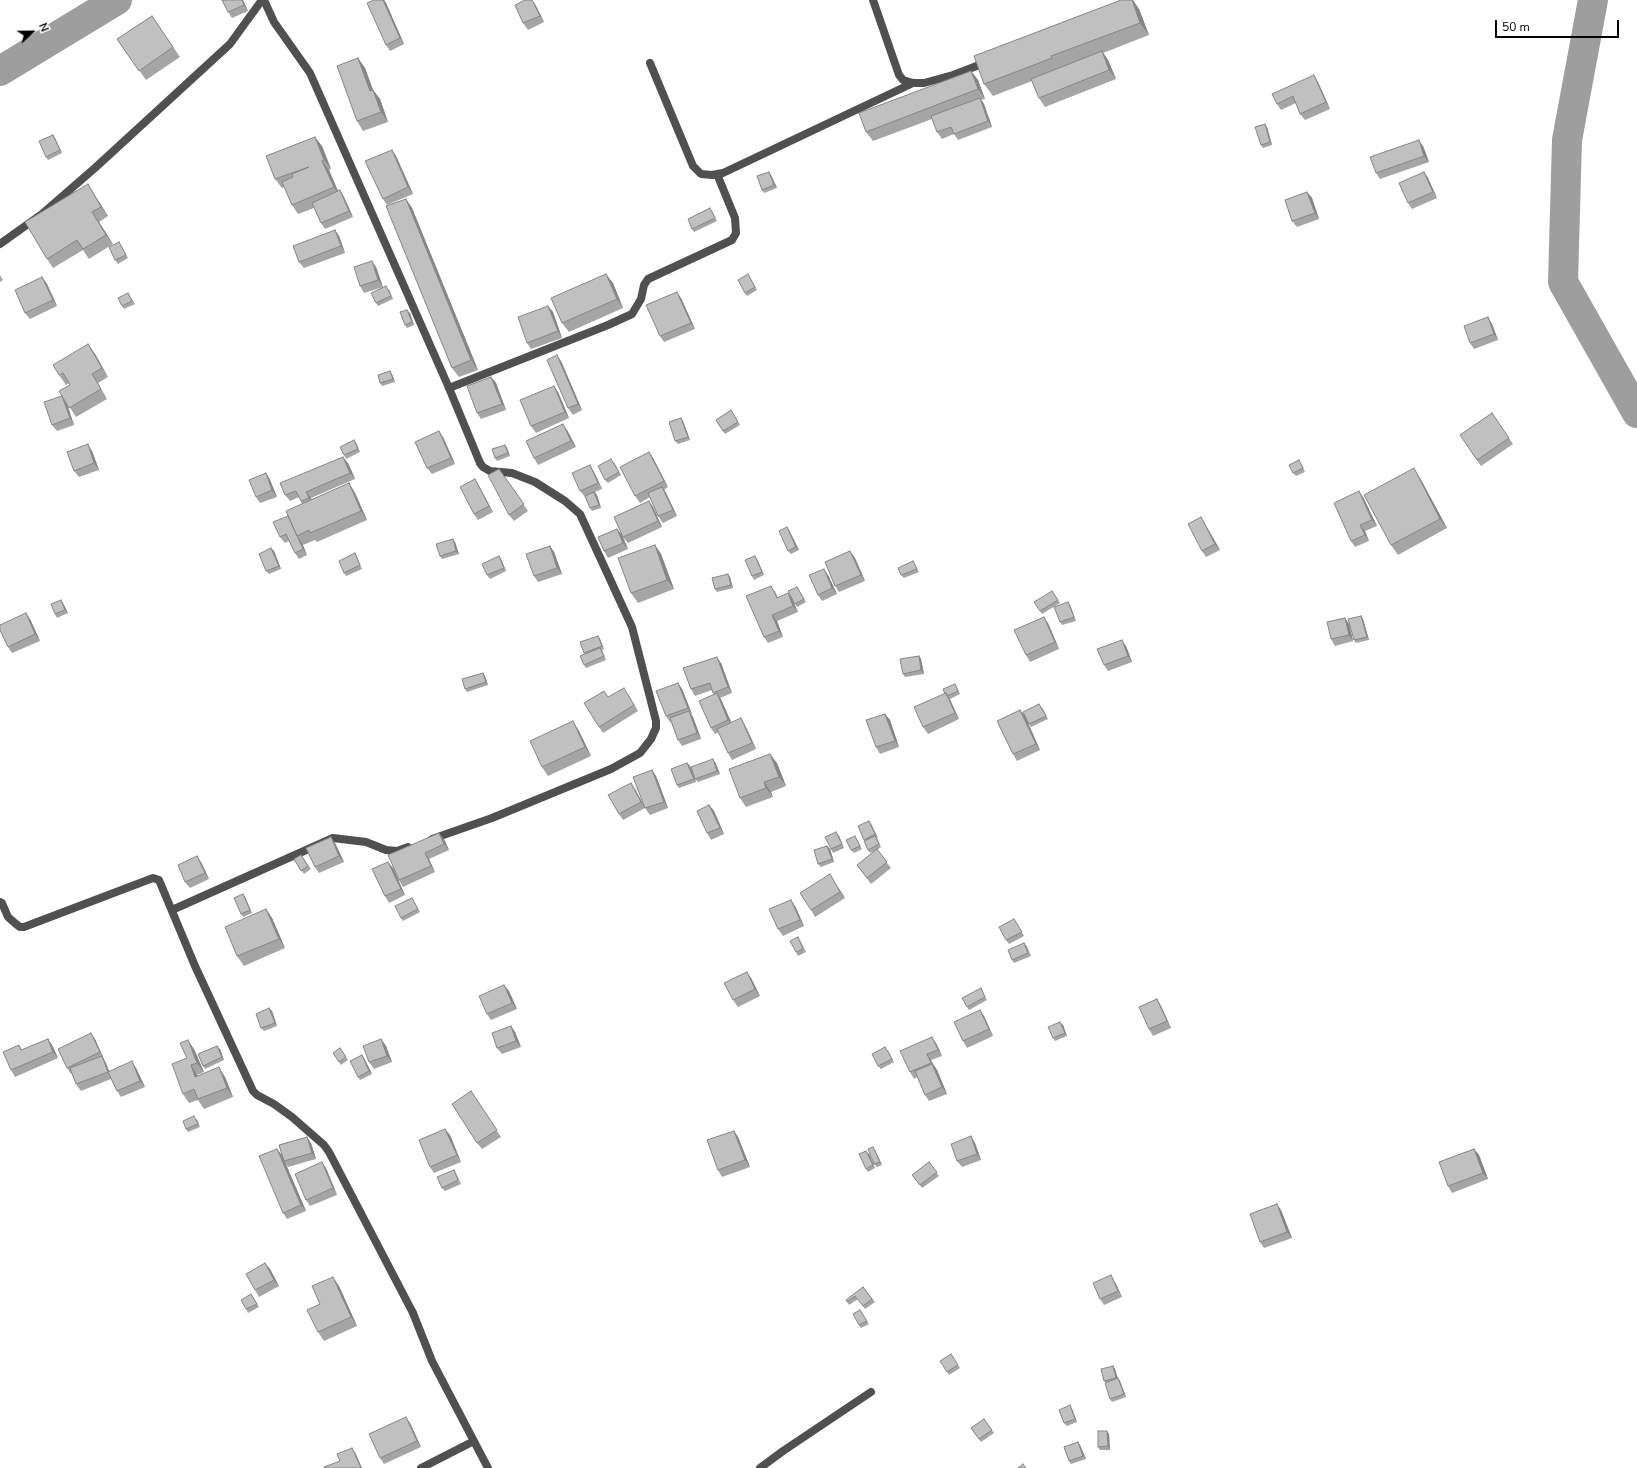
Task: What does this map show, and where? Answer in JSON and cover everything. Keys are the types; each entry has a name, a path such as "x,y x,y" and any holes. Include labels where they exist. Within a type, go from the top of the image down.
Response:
{"street":[{"path":"0,244 42,214 96,167 230,44 263,0 274,22 310,73 449,388 480,463 483,467 490,471 512,473 535,482 565,501 580,514 632,627 656,721 656,728 652,739 640,753 611,769 492,818 397,851 386,850 366,842 333,838 172,910"},
{"path":"873,0 899,75 903,80 913,83 924,83 953,75 995,59"},
{"path":"650,63 693,166 700,174 712,175 723,173 913,83"},
{"path":"449,388 608,325 632,314 641,299 644,285 648,279 732,240 736,233 736,223 733,211 717,174"},
{"path":"0,902 2,903 8,916 20,927 24,927 154,878 160,882 195,966 252,1091 257,1096 274,1104 292,1117 324,1145 329,1152 413,1313 432,1361 488,1468"},
{"path":"760,1468 871,1392"},
{"path":"421,1468 474,1441"}],"building":[{"path":"222,0 242,0 244,5 228,12"},
{"path":"374,0 383,0 400,38 386,45 367,3"},
{"path":"525,0 532,0 540,16 523,23 515,5"},
{"path":"1121,0 1132,0 1140,23 1051,56 1052,58 984,84 974,56"},
{"path":"152,16 173,47 139,71 117,39"},
{"path":"1102,51 1109,70 1039,98 1031,79"},
{"path":"358,58 370,91 373,90 381,112 357,121 337,66"},
{"path":"971,71 978,89 866,132 859,113"},
{"path":"1314,75 1326,102 1300,114 1293,96 1277,104 1272,94"},
{"path":"980,98 988,121 954,134 951,127 937,132 931,116"},
{"path":"1265,124 1270,142 1261,145 1255,127"},
{"path":"53,135 60,150 46,157 39,141"},
{"path":"315,137 324,160 322,161 334,187 292,205 282,182 293,177 292,174 309,167 275,179 266,156"},
{"path":"1419,140 1424,156 1376,173 1370,157"},
{"path":"392,150 408,187 383,199 365,161"},
{"path":"769,172 774,185 762,190 757,176"},
{"path":"1424,172 1433,192 1408,203 1399,183"},
{"path":"88,184 101,207 92,212 106,235 83,249 77,240 47,259 25,222"},
{"path":"340,190 349,211 321,223 312,203"},
{"path":"1307,192 1315,213 1292,221 1285,200"},
{"path":"406,199 471,360 452,368 386,206"},
{"path":"710,208 715,218 692,229 688,219"},
{"path":"335,230 341,246 299,262 293,246"},
{"path":"119,242 126,255 115,260 109,247"},
{"path":"372,261 378,280 360,286 354,267"},
{"path":"606,274 617,299 562,323 551,298"},
{"path":"748,274 755,287 745,293 738,280"},
{"path":"42,277 53,300 25,313 15,290"},
{"path":"386,286 391,296 376,303 371,293"},
{"path":"677,292 691,323 660,336 646,305"},
{"path":"128,293 132,301 122,306 118,298"},
{"path":"548,306 558,331 527,343 518,317"},
{"path":"407,310 412,322 405,325 400,312"},
{"path":"1488,317 1494,334 1470,343 1464,326"},
{"path":"88,344 102,368 92,374 101,389 69,408 59,391 70,385 63,373 59,375 53,365"},
{"path":"557,355 578,404 568,408 547,360"},
{"path":"390,371 393,379 380,383 378,375"},
{"path":"491,377 502,404 477,413 467,386"},
{"path":"554,386 565,412 531,426 520,400"},
{"path":"62,396 70,418 52,425 44,402"},
{"path":"731,410 738,422 723,431 716,420"},
{"path":"1492,413 1509,438 1477,460 1460,435"},
{"path":"681,418 688,437 675,441 669,422"},
{"path":"563,424 571,441 534,458 526,441"},
{"path":"439,431 451,458 427,468 415,442"},
{"path":"354,440 358,449 344,455 340,447"},
{"path":"88,444 94,463 74,471 67,452"},
{"path":"505,445 508,453 495,458 492,449"},
{"path":"649,452 664,481 635,496 620,467"},
{"path":"343,457 350,473 306,492 309,498 301,501 296,491 285,495 280,483"},
{"path":"611,459 619,472 605,480 598,466"},
{"path":"1299,460 1303,468 1293,473 1289,465"},
{"path":"590,465 598,483 580,491 572,473"},
{"path":"1414,468 1440,519 1391,545 1364,495"},
{"path":"499,469 524,504 509,515 488,475"},
{"path":"266,473 272,490 256,497 249,480"},
{"path":"475,479 489,506 474,514 460,487"},
{"path":"349,483 361,511 310,533 309,530 297,536 286,511"},
{"path":"662,487 673,510 658,516 648,493"},
{"path":"1359,491 1372,520 1360,525 1365,535 1351,541 1334,503"},
{"path":"594,492 599,505 590,508 585,496"},
{"path":"649,501 658,521 623,537 614,517"},
{"path":"288,516 303,549 295,553 286,534 280,537 273,522"},
{"path":"1201,517 1215,544 1202,551 1188,524"},
{"path":"787,527 796,547 788,551 779,531"},
{"path":"617,529 623,543 604,551 598,537"},
{"path":"453,539 456,551 440,556 436,544"},
{"path":"655,545 667,580 631,593 618,558"},
{"path":"550,546 557,568 534,576 526,554"},
{"path":"271,548 279,566 266,571 259,554"},
{"path":"850,551 861,575 835,586 825,562"},
{"path":"355,553 360,565 344,573 339,561"},
{"path":"499,556 504,568 487,575 482,564"},
{"path":"755,556 762,572 752,576 745,560"},
{"path":"913,561 917,569 901,575 898,568"},
{"path":"824,569 832,588 818,595 809,575"},
{"path":"728,574 731,585 715,589 712,578"},
{"path":"771,586 777,598 788,593 793,606 772,615 779,631 764,637 746,596"},
{"path":"797,587 804,599 795,604 788,591"},
{"path":"1052,591 1058,600 1040,611 1034,602"},
{"path":"61,600 65,610 55,614 51,604"},
{"path":"1068,602 1074,617 1060,622 1054,607"},
{"path":"26,613 35,634 8,647 0,630 0,625"},
{"path":"1361,616 1367,637 1354,640 1348,619"},
{"path":"1044,617 1055,642 1026,655 1014,630"},
{"path":"1345,618 1349,635 1331,639 1327,622"},
{"path":"598,636 602,646 584,653 580,642"},
{"path":"1122,640 1128,656 1104,665 1097,649"},
{"path":"600,648 604,656 584,665 580,656"},
{"path":"919,656 921,670 903,674 900,659"},
{"path":"717,657 728,687 713,693 710,683 691,689 683,668"},
{"path":"483,673 486,682 465,689 462,679"},
{"path":"678,683 688,708 666,716 656,691"},
{"path":"955,684 958,691 947,696 943,689"},
{"path":"624,688 634,705 599,727 584,703 604,691 608,697"},
{"path":"717,693 728,720 711,728 699,701"},
{"path":"946,693 955,713 923,727 914,707"},
{"path":"1039,704 1046,716 1029,724 1023,712"},
{"path":"1020,710 1036,744 1013,754 997,721"},
{"path":"689,711 697,733 678,740 670,718"},
{"path":"885,714 895,741 876,747 866,720"},
{"path":"741,718 752,743 728,753 717,729"},
{"path":"573,721 585,747 542,767 530,741"},
{"path":"770,754 779,777 764,782 766,788 740,798 729,769"},
{"path":"713,759 717,771 695,779 691,767"},
{"path":"687,763 694,779 677,785 671,769"},
{"path":"652,770 664,802 645,808 633,777"},
{"path":"631,783 641,802 619,814 608,795"},
{"path":"709,805 720,828 707,833 697,811"},
{"path":"869,821 875,834 864,840 858,826"},
{"path":"836,832 842,844 831,849 825,837"},
{"path":"439,833 444,844 425,853 431,866 399,880 388,855"},
{"path":"855,836 860,846 851,850 846,840"},
{"path":"875,836 879,844 868,850 864,841"},
{"path":"331,837 339,856 315,867 306,848"},
{"path":"827,846 832,859 818,864 814,850"},
{"path":"877,849 887,862 867,878 857,865"},
{"path":"301,855 308,866 301,871 294,859"},
{"path":"197,856 205,873 185,882 178,865"},
{"path":"388,862 401,889 385,896 372,869"},
{"path":"830,874 840,892 811,910 800,893"},
{"path":"243,894 250,910 241,914 234,898"},
{"path":"412,898 418,909 401,918 395,906"},
{"path":"791,900 800,920 778,929 769,909"},
{"path":"266,909 279,939 237,956 225,927"},
{"path":"1014,919 1022,932 1006,940 999,927"},
{"path":"798,937 803,949 796,952 790,941"},
{"path":"1024,943 1028,953 1012,960 1008,950"},
{"path":"747,972 755,989 733,1000 724,983"},
{"path":"504,985 512,1003 487,1014 479,996"},
{"path":"981,988 985,997 967,1007 962,998"},
{"path":"1157,999 1167,1021 1149,1029 1139,1007"},
{"path":"269,1008 275,1023 261,1028 256,1014"},
{"path":"980,1010 989,1029 963,1041 954,1022"},
{"path":"1060,1022 1065,1033 1053,1038 1048,1027"},
{"path":"511,1026 516,1041 497,1048 492,1033"},
{"path":"91,1033 100,1052 67,1068 58,1049"},
{"path":"932,1037 938,1050 927,1054 931,1063 910,1072 900,1051"},
{"path":"48,1039 53,1052 11,1070 3,1052 19,1045 21,1050"},
{"path":"381,1039 387,1056 369,1062 363,1046"},
{"path":"188,1040 197,1063 191,1065 195,1077 219,1067 227,1088 198,1099 194,1089 183,1094 172,1064 187,1058 180,1043"},
{"path":"217,1046 222,1057 203,1066 198,1054"},
{"path":"885,1047 892,1059 878,1066 872,1054"},
{"path":"340,1048 346,1057 339,1062 333,1053"},
{"path":"362,1055 369,1071 358,1077 350,1061"},
{"path":"102,1056 108,1072 76,1084 70,1068"},
{"path":"132,1061 140,1081 117,1091 108,1072"},
{"path":"932,1064 942,1087 925,1095 915,1071"},
{"path":"471,1091 497,1130 477,1143 452,1104"},
{"path":"194,1116 198,1124 186,1129 183,1121"},
{"path":"445,1129 457,1155 430,1167 419,1140"},
{"path":"734,1131 745,1160 718,1170 707,1140"},
{"path":"971,1136 977,1154 957,1161 951,1144"},
{"path":"307,1137 312,1153 284,1161 279,1145"},
{"path":"873,1147 880,1162 874,1164 868,1149"},
{"path":"277,1149 301,1205 283,1213 259,1156"},
{"path":"1474,1149 1483,1173 1448,1186 1439,1162"},
{"path":"866,1151 873,1165 866,1169 859,1154"},
{"path":"322,1162 333,1188 306,1200 295,1174"},
{"path":"929,1162 937,1172 920,1185 912,1175"},
{"path":"454,1170 458,1180 442,1188 437,1177"},
{"path":"1277,1204 1287,1232 1260,1242 1250,1214"},
{"path":"265,1263 274,1280 255,1290 246,1274"},
{"path":"1111,1275 1118,1291 1100,1299 1093,1283"},
{"path":"333,1277 351,1317 318,1332 307,1310 320,1304 312,1286"},
{"path":"863,1287 872,1299 863,1306 855,1296 847,1302 846,1300"},
{"path":"251,1294 257,1304 246,1309 241,1300"},
{"path":"860,1310 867,1321 859,1325 853,1314"},
{"path":"951,1354 958,1365 947,1372 940,1361"},
{"path":"1113,1366 1116,1378 1104,1381 1101,1369"},
{"path":"1118,1378 1124,1394 1110,1399 1105,1383"},
{"path":"1070,1405 1075,1419 1064,1423 1059,1410"},
{"path":"406,1417 417,1441 380,1458 369,1434"},
{"path":"984,1419 992,1430 979,1439 971,1428"},
{"path":"1098,1431 1107,1431 1108,1446 1098,1447"},
{"path":"1078,1442 1083,1456 1069,1461 1064,1447"},
{"path":"352,1448 361,1468 324,1467 340,1461 337,1454"},
{"path":"1023,1464 1026,1468 1018,1468"}],"waterway":[{"path":"0,71 117,0"},
{"path":"1593,0 1567,140 1563,282 1637,413"}]}
